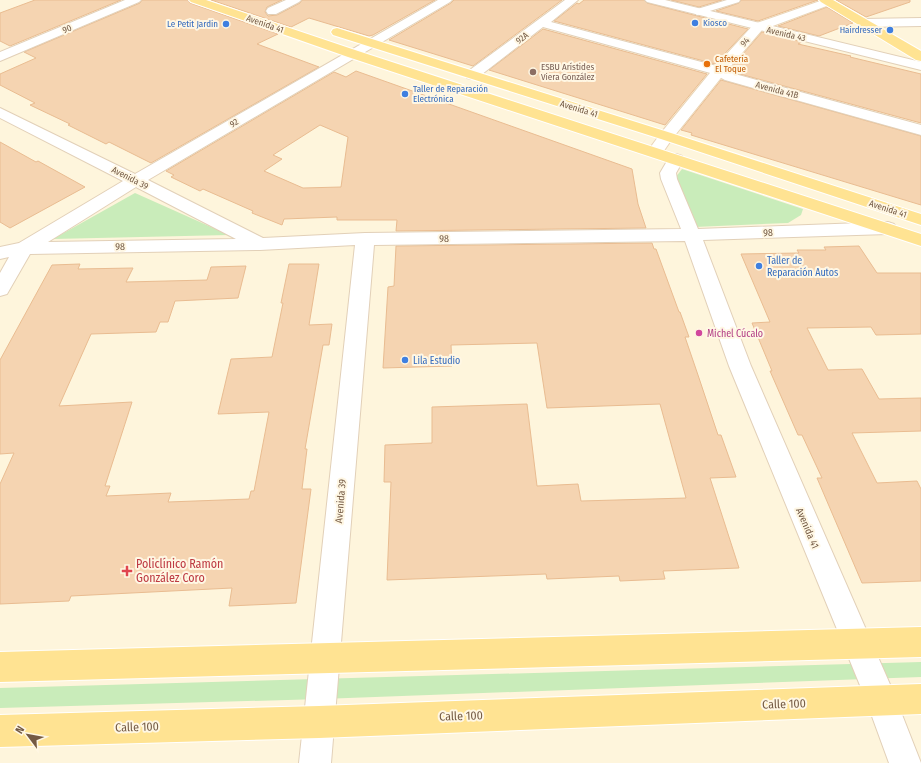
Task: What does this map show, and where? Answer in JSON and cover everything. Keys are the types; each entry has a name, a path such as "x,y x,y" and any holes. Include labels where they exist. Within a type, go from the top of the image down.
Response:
{"main road":[{"name":"Avenida 41","path":"195,0 353,54 921,240"},
{"path":"826,1 921,57"},
{"name":"Avenida 41","path":"258,7 286,16"},
{"name":"Avenida 41","path":"322,27 666,136 921,220"},
{"path":"0,667 921,642"},
{"name":"Calle 100","path":"0,731 319,722 921,699"}],"street":[{"name":"90","path":"0,57 135,0"},
{"path":"272,11 295,0"},
{"name":"92","path":"24,248 135,181 446,0"},
{"name":"92A","path":"472,75 572,0"},
{"name":"Avenida 43","path":"651,0 921,66"},
{"name":"94","path":"666,156 666,136 719,71 758,27 826,1"},
{"path":"863,23 921,22"},
{"name":"Avenida 41B","path":"541,23 719,71 730,77 921,130"},
{"path":"898,60 909,57 909,50"},
{"name":"Avenida 39","path":"0,112 260,244"},
{"name":"Avenida 41","path":"666,156 668,179 692,235 740,366 856,644 881,700 905,763"},
{"name":"98","path":"0,253 24,248 260,244 365,239 692,235 888,228"},
{"name":"Avenida 39","path":"315,763 365,239"},
{"path":"0,289 24,248"}],"lane":[{"path":"697,12 736,0"}],"green space":[{"path":"682,169 803,209 801,215 788,223 695,227 675,178"},
{"path":"135,193 229,235 53,239"},
{"path":"921,662 921,677 321,699 0,708 0,688"}],"building":[{"path":"35,0 121,0 10,46 0,41 0,13"},
{"path":"142,0 188,0 190,3 278,34 257,44 319,67 151,163 109,142 106,144 68,125 70,124 30,105 35,103 0,85 0,74 36,58 24,52 140,3"},
{"path":"211,0 282,0 267,7 265,12 268,16 277,15 300,3 302,0 435,0 369,36 309,18 291,27"},
{"path":"454,0 562,0 473,66 389,40"},
{"path":"584,0 644,0 647,3 748,29 715,64 554,21 577,3 579,4"},
{"path":"671,0 722,0 699,7"},
{"path":"741,0 818,0 758,21 716,11 739,3"},
{"path":"836,0 910,0 910,2 866,17"},
{"path":"827,7 853,23 819,36 778,26"},
{"path":"543,29 707,74 665,125 489,70"},
{"path":"762,32 802,42 798,44 921,74 921,123 736,73 730,69"},
{"path":"356,71 632,169 638,204 646,228 396,231 397,220 337,220 337,217 284,219 282,225 252,213 253,211 203,189 200,191 171,177 174,175 166,171 334,72 346,77","holes":["320,125 348,137 341,187 303,188 264,171 282,159 273,155"]},
{"path":"721,80 921,136 921,205 691,135 692,133 681,130"},
{"path":"0,142 85,187 10,228 0,222"},
{"path":"652,243 654,249 656,249 689,337 685,337 718,435 721,435 736,477 710,478 739,568 663,571 665,579 620,581 619,576 547,579 546,574 387,580 391,482 384,482 385,445 432,443 432,407 527,404 537,486 578,484 581,501 686,498 660,404 547,408 537,343 451,345 452,366 383,368 388,287 394,286 396,246"},
{"path":"859,246 877,273 921,273 921,334 876,335 871,327 807,328 828,370 862,369 879,399 921,398 921,431 852,433 877,483 917,481 921,489 921,581 862,583 817,478 822,478 802,435 798,435 770,371 772,371 752,323 770,322 741,254 799,253 797,250 826,250 824,247"},
{"path":"80,264 78,269 133,268 126,282 207,280 211,267 246,266 238,298 175,301 168,322 160,322 156,332 91,334 59,406 132,402 105,486 110,486 106,496 171,493 168,502 249,499 251,491 254,491 269,412 218,414 231,359 272,357 289,264 319,264 309,325 332,324 329,345 323,345 305,449 307,449 302,489 311,489 296,603 229,606 232,588 71,596 69,601 0,604 0,484 14,453 0,454 0,360 52,265"}],"place":[{"name":"Kiosco","path":"695,23"},
{"name":"Le Petit Jardin","path":"226,24"},
{"name":"Hairdresser","path":"890,30"},
{"name":"Cafetería El Toque","path":"707,64"},
{"name":"ESBU Arístides Viera González","path":"533,72"},
{"name":"Taller de Reparación Electrónica","path":"405,94"},
{"name":"Taller de Reparación Autos","path":"759,266"},
{"name":"Michel Cúcalo","path":"699,333"},
{"name":"Lila Estudio","path":"405,360"},
{"name":"Policlínico Ramón González Coro","path":"127,571"}]}
